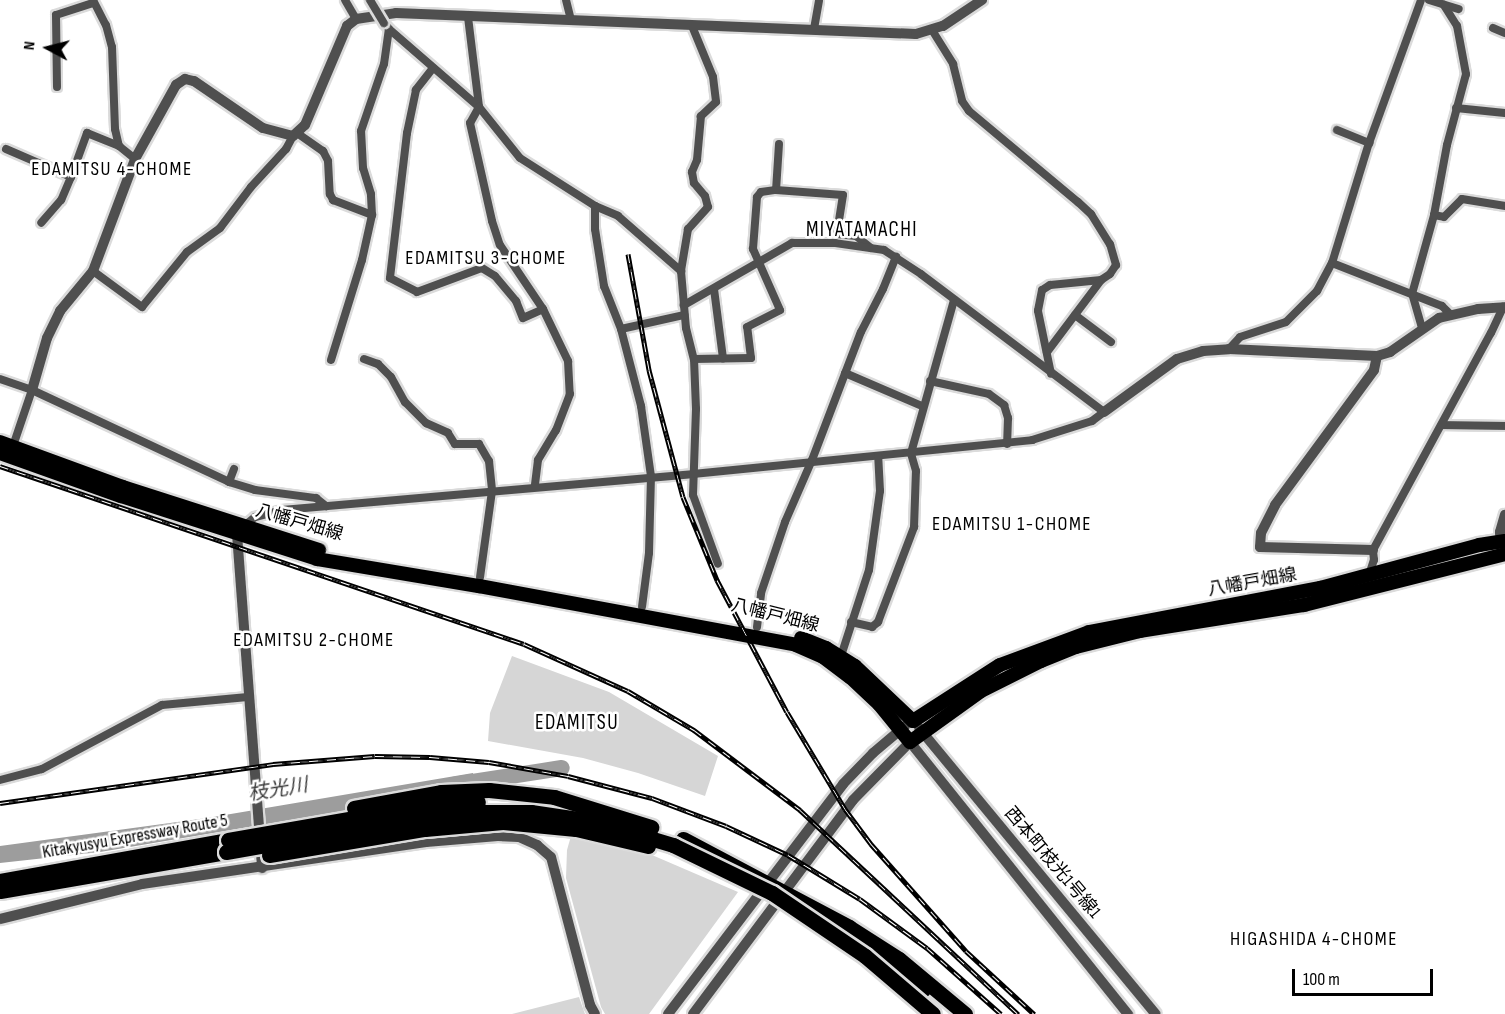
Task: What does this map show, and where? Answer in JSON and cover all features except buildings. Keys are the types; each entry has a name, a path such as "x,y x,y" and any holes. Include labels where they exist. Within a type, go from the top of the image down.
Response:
{"highway":[{"path":"251,838 387,800 441,792 489,790 554,797 590,806 680,846 764,888 845,940 923,984 964,1014"},
{"name":"Kitakyusyu Expressway Route 5","path":"0,891 84,877 149,873 227,851 251,838 422,806 477,802 539,807 631,831"},
{"name":"Kitakyusyu Expressway Route 5","path":"0,881 227,851 424,817 467,812 531,812 593,821 631,831 706,859 772,893 865,956 933,1014"},
{"path":"227,851 503,822 576,829 680,846"},
{"path":"923,984 954,1014"}],"main road":[{"name":"八幡戸畑線","path":"6,444 317,558 786,642 808,650 838,667 871,696 910,742 981,692 1041,661 1076,647 1140,631 1304,605 1503,548"},
{"name":"八幡戸畑線","path":"0,453 241,530 319,550 757,627 800,637 841,656 869,676 913,721 1000,665 1073,637 1126,623 1281,597 1369,575 1503,548"}],"street":[{"path":"345,0 356,19"},
{"path":"370,0 386,26 479,107 520,158 595,206 618,216 631,225 681,271"},
{"path":"566,0 571,20"},
{"path":"814,29 819,0"},
{"path":"93,271 142,307 187,252 220,228 251,187 305,125 347,26 356,19 396,13 916,34 943,26 982,0"},
{"path":"1229,349 1240,337 1286,322 1310,301 1332,263 1369,143 1421,0"},
{"path":"1429,0 1459,9"},
{"path":"57,87 56,15 93,2 106,25 112,46 115,129 119,146"},
{"path":"1422,328 1412,294 1434,215 1456,108 1466,74 1457,26 1444,5"},
{"path":"468,17 479,107 470,123 500,245 543,309 568,361 570,394 556,430 538,460 535,486"},
{"path":"331,360 362,260 372,215 371,194 363,168 361,131 384,64 386,26"},
{"path":"692,26 713,76 716,102 701,116 697,160 692,172 694,183 705,196 708,207 688,229 681,271 684,315 694,358 696,409 693,495 718,564"},
{"path":"1493,28 1505,33"},
{"path":"932,30 953,64 962,101 969,111 1078,202 1096,221 1110,244 1116,265 1110,274 1101,280 1047,352"},
{"path":"433,68 416,90 407,133 390,278 417,292 482,268 495,276 516,301 523,318 543,309"},
{"path":"6,444 32,390 47,338 60,311 93,271 135,159 176,85 185,79 194,81 263,128 295,134 323,151 328,161 330,194 333,200 372,215"},
{"path":"1456,108 1505,113"},
{"path":"1337,130 1369,143"},
{"path":"41,223 61,200 87,133 119,146 135,159"},
{"path":"776,190 779,144"},
{"path":"6,149 71,177"},
{"path":"694,358 751,358 747,327 780,310 753,249 756,197 762,192 776,190 843,195 837,234 856,236 871,248"},
{"path":"1434,215 1444,217 1462,199 1505,206"},
{"path":"595,206 595,229 604,286 621,329 641,406 651,476 649,553 642,607"},
{"path":"684,305 792,243 835,243 884,250 1104,412"},
{"path":"757,627 761,593 785,522 812,460 861,332 896,257"},
{"path":"1332,263 1442,306 1451,315"},
{"path":"1052,374 1038,311 1042,290 1050,285 1101,280"},
{"path":"714,289 723,358"},
{"path":"851,622 872,627 878,622 914,527 916,471 910,453 954,300"},
{"path":"262,868 251,838 254,790 241,530 255,517 283,510 1007,444 1063,433 1092,422 1177,359 1203,351 1229,349 1377,356 1390,352 1422,328 1451,315 1504,304"},
{"path":"1369,575 1374,560 1373,550 1442,425 1504,304"},
{"path":"621,329 684,315"},
{"path":"1075,315 1112,342"},
{"path":"1373,550 1260,547 1261,533 1275,505 1374,370 1377,356"},
{"path":"364,359 378,364 391,377 405,402 426,423 448,433 455,444 479,444 489,461 492,491 480,577"},
{"path":"845,373 922,406"},
{"path":"0,379 32,390 229,482 255,490 316,498 327,506"},
{"path":"930,381 989,394 1004,405 1008,418 1007,444"},
{"path":"1442,425 1505,426"},
{"path":"841,656 869,570 880,491 878,456"},
{"path":"229,482 234,469"},
{"path":"1503,548 1505,515"},
{"path":"0,780 42,769 162,705 248,696"},
{"path":"668,1014 843,784 900,730 913,721"},
{"name":"西本町枝光1号線1","path":"913,721 1156,1014"},
{"name":"西本町枝光1号線1","path":"910,742 1128,1014"},
{"name":"八幡戸畑線","path":"693,1014 853,800 910,742"},
{"path":"0,919 142,884 426,842 498,836 519,837 537,845 550,857 590,1005 595,1014"}],"shaded area":[{"path":"512,656 609,692 718,756 705,796 638,773 583,758 488,741 490,713"},
{"path":"473,773 475,789 100,852 0,863 0,846 207,818"},
{"path":"571,836 604,841 645,852 738,892 649,1014 605,1014 601,1007 566,878 567,850"},
{"path":"579,997 585,1014 512,1014"}],"waterway":[{"name":"枝光川","path":"453,785 562,768"}],"railway":[{"path":"628,254 649,370 683,497 717,580 787,712 845,809 871,844 966,951 1034,1014"},
{"path":"0,466 524,644 628,691 694,730 800,810 1018,1014"},
{"path":"0,803 273,764 375,756 430,757 489,762 568,776 652,798 726,826 788,855 860,899 927,948 1001,1014"}],"district":[{"name":"EDAMITSU 4-CHOME","path":"112,169"},
{"name":"MIYATAMACHI","path":"862,230"},
{"name":"EDAMITSU 3-CHOME","path":"486,258"},
{"name":"EDAMITSU 1-CHOME","path":"1012,524"},
{"name":"EDAMITSU 2-CHOME","path":"314,640"},
{"name":"EDAMITSU","path":"577,723"},
{"name":"HIGASHIDA 4-CHOME","path":"1314,939"}]}
